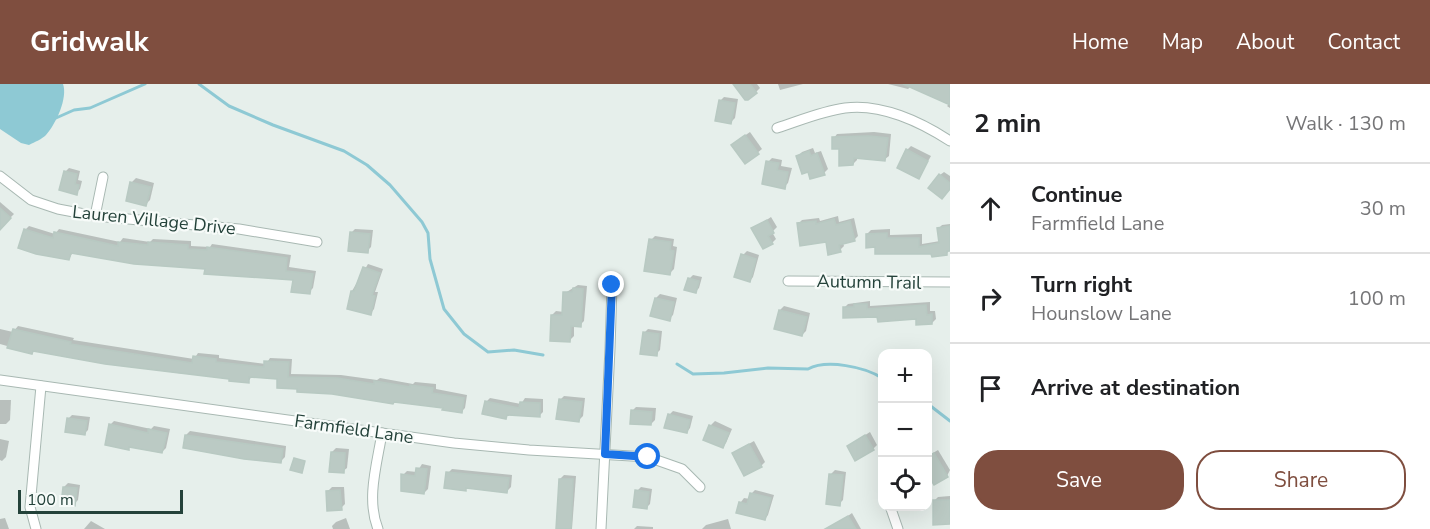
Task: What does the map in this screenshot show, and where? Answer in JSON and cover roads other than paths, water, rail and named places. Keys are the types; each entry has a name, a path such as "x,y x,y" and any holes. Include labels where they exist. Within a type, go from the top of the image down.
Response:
{"street":[{"path":"777,128 833,110 863,108 903,116 922,124 950,141"},
{"name":"Lauren Village Drive","path":"0,176 31,200 58,209 95,216 239,229 317,242"},
{"path":"95,216 103,177"},
{"name":"Autumn Trail","path":"788,281 950,282"},
{"path":"601,529 612,285"},
{"name":"Farmfield Lane","path":"0,380 497,447 657,459 682,469 700,487"},
{"path":"36,529 30,507 41,386"},
{"path":"378,529 372,492 382,433"},
{"path":"891,511 898,529"}],"water":[{"path":"0,84 63,84 64,96 60,111 54,124 44,136 29,145 21,143 0,129"}],"waterway":[{"path":"55,117 74,110 90,108 145,84"},
{"path":"199,84 229,106 344,151 367,165 390,185 422,222 428,233 430,259 444,309 464,334 488,352 514,350 543,355"},
{"path":"677,364 693,374 768,368 808,369 835,365 856,368 878,376"},
{"path":"932,407 950,421"}]}
